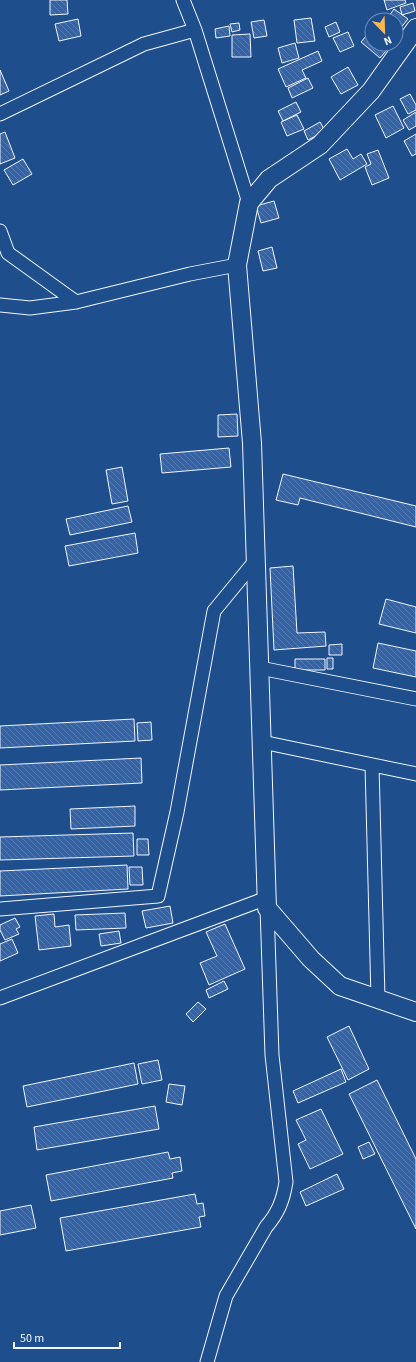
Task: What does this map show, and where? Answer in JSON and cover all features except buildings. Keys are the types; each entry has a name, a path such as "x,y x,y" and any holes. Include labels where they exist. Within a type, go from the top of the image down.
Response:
{"street":[{"path":"183,0 195,30 249,203 238,265 252,443 272,1055 286,1182 282,1203 266,1227 226,1296 206,1362"},
{"path":"249,203 269,179 320,145 371,91 416,28"},
{"path":"0,114 144,44 195,30"},
{"path":"0,231 8,253 76,302"},
{"path":"0,305 30,308 76,302 190,274 238,265"},
{"path":"0,909 158,896 177,812 214,611 256,560"},
{"path":"260,668 416,699"},
{"path":"262,742 416,774"},
{"path":"372,765 378,1000"},
{"path":"0,998 267,903"},
{"path":"267,903 310,958 340,986 416,1012"}]}
